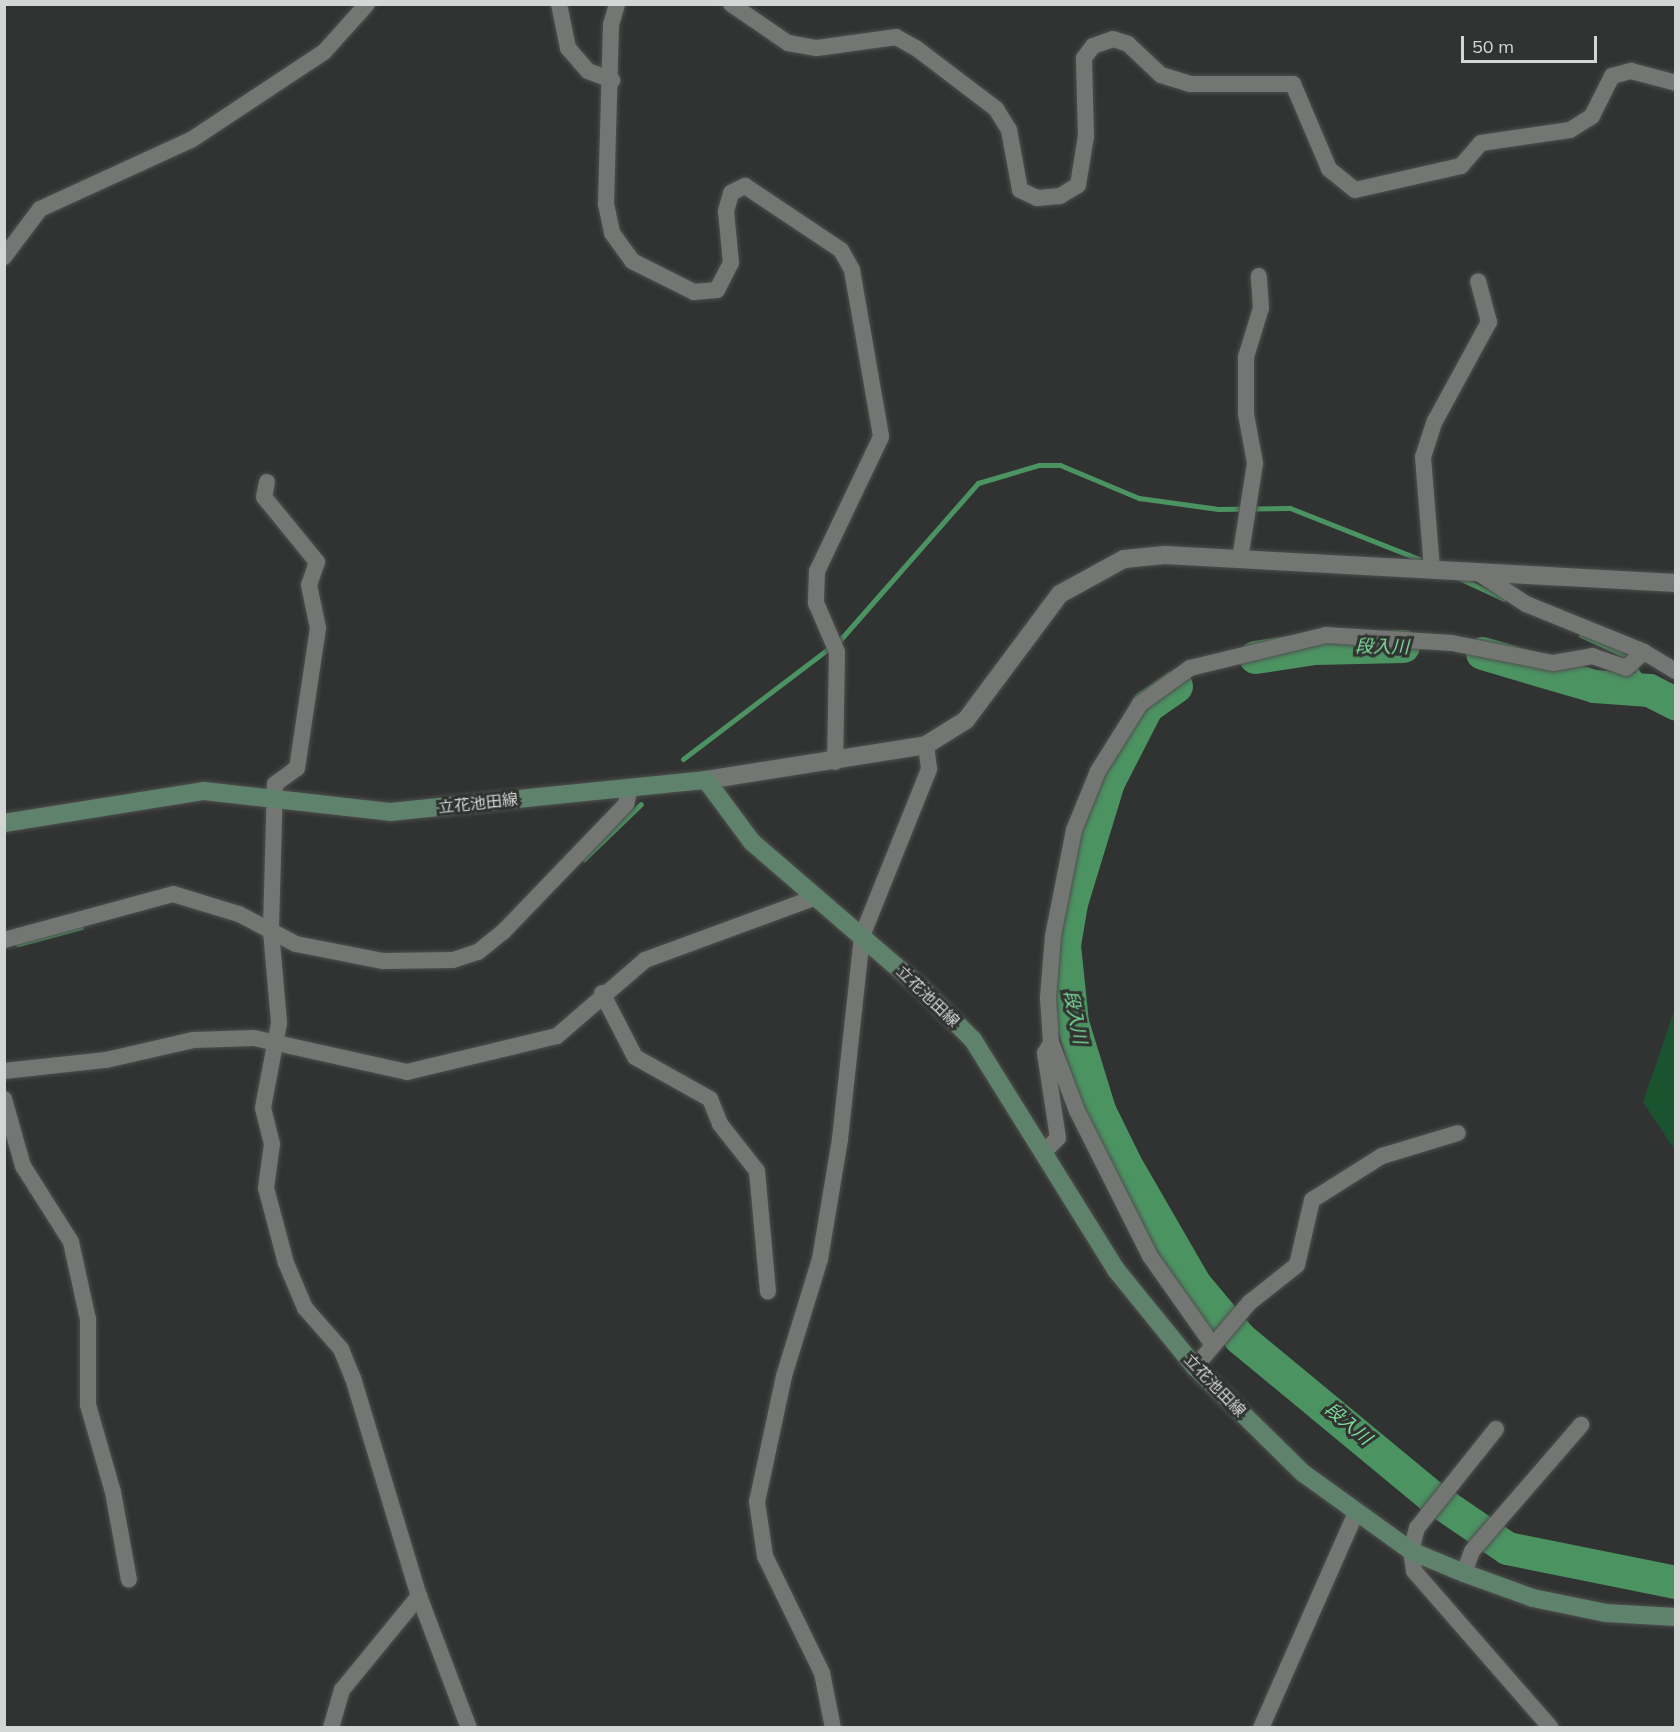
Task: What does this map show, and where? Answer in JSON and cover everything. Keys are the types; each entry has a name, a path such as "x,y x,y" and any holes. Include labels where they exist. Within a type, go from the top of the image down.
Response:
{"main road":[{"name":"立花池田線","path":"4,823 204,791 390,812 706,780 752,842 862,936 974,1040 1042,1153 1118,1271 1195,1367 1303,1473 1355,1515 1411,1551 1464,1573 1533,1598 1606,1613 1676,1617"}],"street":[{"path":"4,257 40,210 191,140 324,52 367,4"},
{"path":"559,4 568,48 588,71 612,80"},
{"path":"617,4 611,25 612,80 606,204 612,233 632,261 694,292 717,291 731,262 728,202 731,193 745,186 841,250 852,270 881,437 816,572 816,603 837,652 836,762"},
{"path":"731,4 788,43 817,48 896,37 916,48 996,109 1009,130 1020,190 1037,198 1060,196 1078,185 1086,136 1084,58 1093,46 1113,39 1128,44 1161,75 1190,84 1293,84 1329,168 1355,190 1461,166 1481,143 1570,130 1592,116 1612,76 1631,71 1676,83"},
{"path":"1240,559 1255,463 1246,414 1246,357 1261,308 1259,276"},
{"path":"1432,569 1423,457 1435,421 1489,322 1478,281"},
{"path":"267,482 264,496 317,562 309,585 318,628 297,768 275,784 271,931 276,1043 263,1108 272,1144 266,1188 286,1263 305,1308 341,1349 353,1378 419,1596 469,1728"},
{"path":"706,780 836,762 926,746 966,720 1050,607 1091,573 1124,559 1165,555 1676,583"},
{"path":"1477,572 1526,604 1644,652 1676,672"},
{"path":"1212,1344 1150,1256 1077,1111 1051,1042 1048,998 1053,936 1074,830 1098,771 1140,704 1166,682 1190,668 1326,635 1452,643 1553,663 1592,656 1626,668 1644,652"},
{"path":"833,1728 822,1673 765,1556 757,1502 784,1376 820,1259 840,1139 862,936 929,770 926,746"},
{"path":"4,940 158,894 239,914 296,944 383,962 453,960 478,952 626,804 630,788"},
{"path":"4,1071 106,1060 193,1040 276,1043 407,1072 557,1036 581,1019 603,993 645,960 816,897"},
{"path":"603,993 635,1057 710,1099 720,1124 757,1171 768,1291"},
{"path":"1042,1153 1058,1138 1045,1053 1051,1042"},
{"path":"4,1099 23,1166 71,1242 88,1318 88,1405 113,1492 129,1580"},
{"path":"1195,1367 1212,1344 1249,1303 1297,1265 1312,1200 1382,1156 1458,1133"},
{"path":"1464,1573 1472,1551 1581,1425"},
{"path":"1496,1429 1417,1528 1411,1551 1414,1571 1551,1728"},
{"path":"1261,1728 1355,1515"},
{"path":"331,1728 342,1690 419,1596"}],"green space":[{"path":"1675,1009 1675,1150 1643,1102"}],"waterway":[{"path":"683,759 840,640 978,483 1039,465 1060,465 1139,498 1218,509 1290,508 1429,563"},
{"path":"1461,579 1504,599"},
{"path":"1581,635 1628,657 1649,690"},
{"name":"段入川","path":"1255,657 1314,648 1403,646"},
{"name":"段入川","path":"1482,653 1594,686 1649,690 1676,704"},
{"name":"段入川","path":"1176,686 1147,706 1108,782 1071,903 1064,945 1072,1022 1099,1110 1126,1165 1194,1283 1240,1338 1431,1496 1507,1548 1676,1582"},
{"path":"584,859 641,804"},
{"path":"18,944 81,927"}]}
